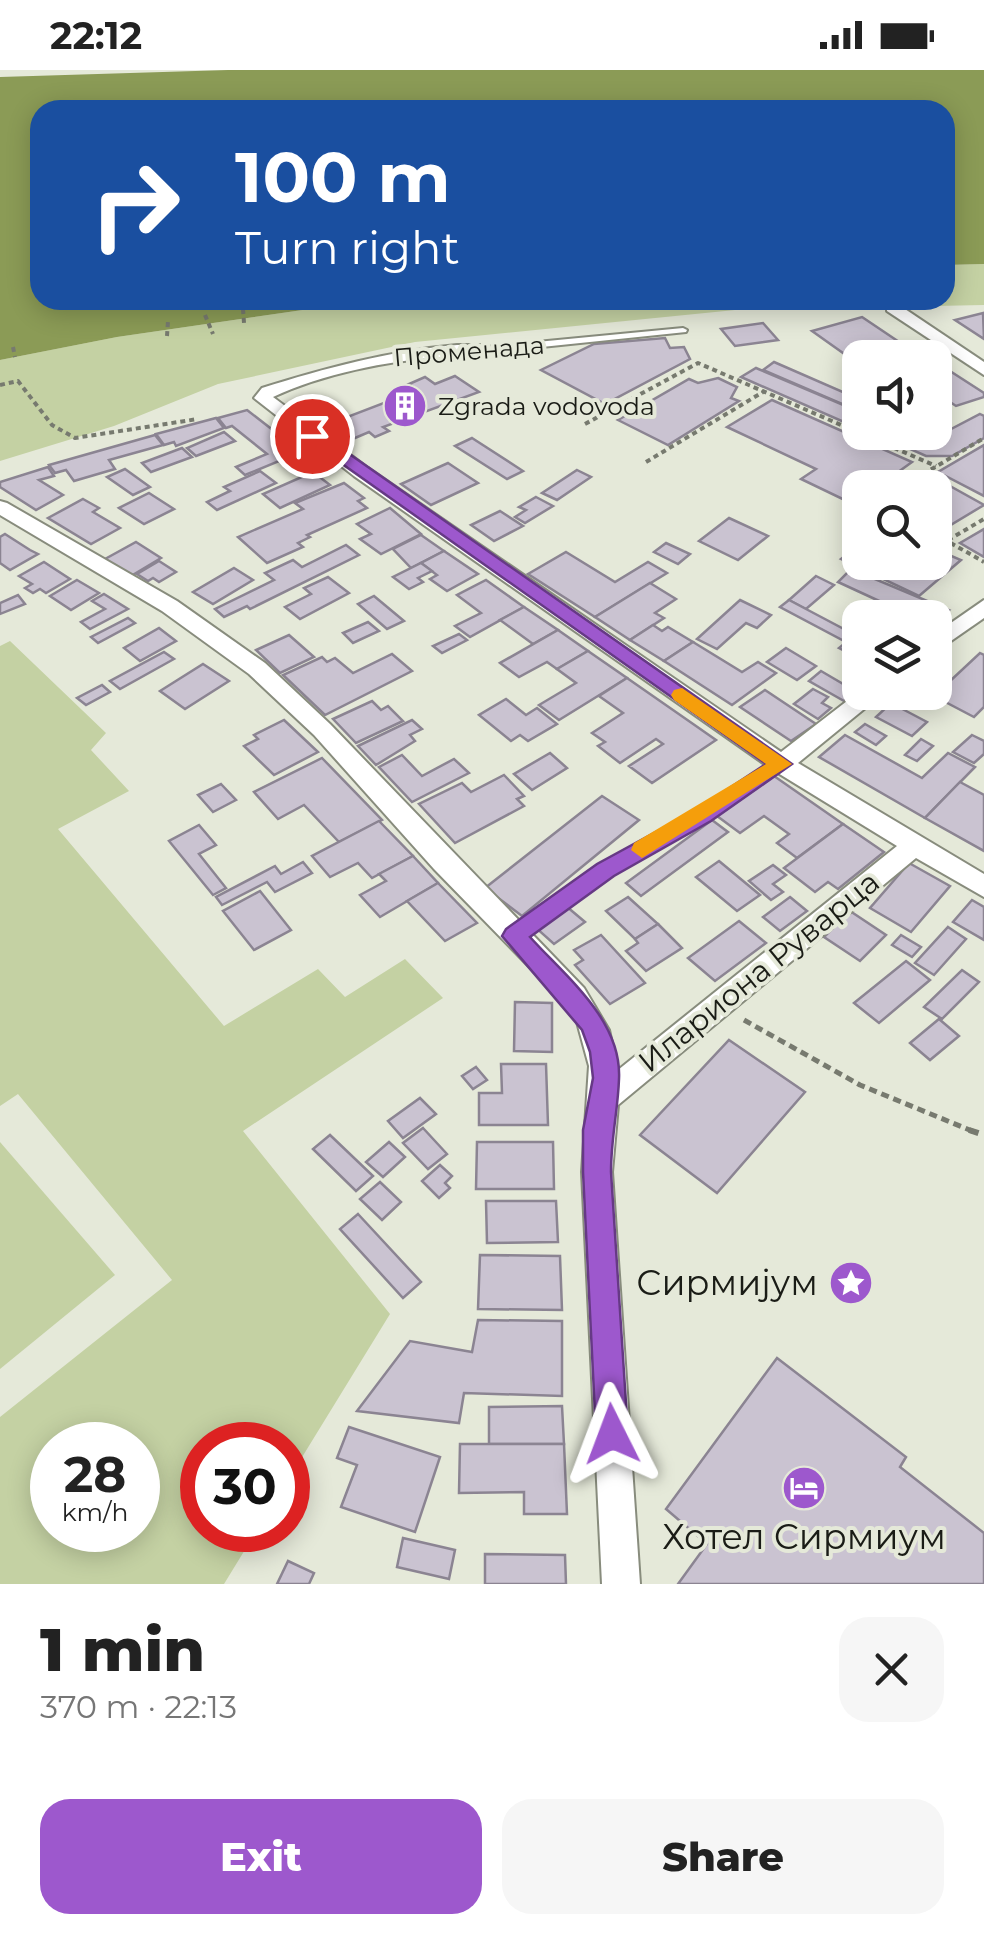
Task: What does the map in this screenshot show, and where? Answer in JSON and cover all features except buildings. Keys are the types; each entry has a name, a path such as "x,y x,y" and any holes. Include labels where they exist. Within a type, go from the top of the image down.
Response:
{"street":[{"path":"896,310 984,370"},
{"name":"Променада","path":"485,350 426,351 354,365 268,392 264,400 361,472 782,764"},
{"path":"0,508 222,641 302,710 593,1024 603,1052 605,1098 597,1130 597,1172 621,1584"},
{"path":"952,632 984,607"},
{"path":"851,710 782,764 984,887"},
{"name":"Илариона Руварца","path":"605,1098 914,847"}],"lane":[{"name":"Променада","path":"485,350 683,330"},
{"path":"514,936 605,870 704,816 782,764"}],"path":[{"path":"242,310 244,323"},
{"path":"206,315 212,334"},
{"path":"167,336 168,321"},
{"path":"13,347 15,357"},
{"path":"585,424 698,363 936,466"},
{"path":"0,386 18,382 62,434 78,439 137,426 198,420"},
{"path":"646,462 763,392"},
{"path":"929,470 984,438"},
{"path":"952,538 984,519"},
{"path":"952,544 984,562"},
{"path":"721,1006 825,1070 941,1122 984,1135"}],"shaded area":[{"path":"228,70 984,70 984,264 955,265 955,100 30,100 30,310 303,310 117,337 0,360 0,77"},
{"path":"984,264 984,305 955,306 955,265"},
{"path":"303,310 735,310 415,342 218,384 114,426 0,461 0,360 117,337"},
{"path":"10,641 106,733 91,750 129,791 58,829 224,1026 318,969 345,997 405,959 443,998 243,1131 390,1314 310,1444 310,1422 180,1422 180,1552 244,1552 224,1584 0,1584 0,1417 172,1280 18,1094 0,1106 0,646"},
{"path":"0,1142 115,1275 0,1369"}],"slow traffic":[{"path":"642,850 704,816 782,764 682,695"}],"place":[{"name":"Zgrada vodovoda","path":"405,406"},
{"name":"Сирмијум","path":"851,1283"},
{"name":"Хотел Сирмиум","path":"804,1488"}],"route":[{"path":"312,436 782,764 704,816 605,870 514,936 570,994 593,1024 603,1052 605,1098 597,1130 597,1172 612,1434"}]}
